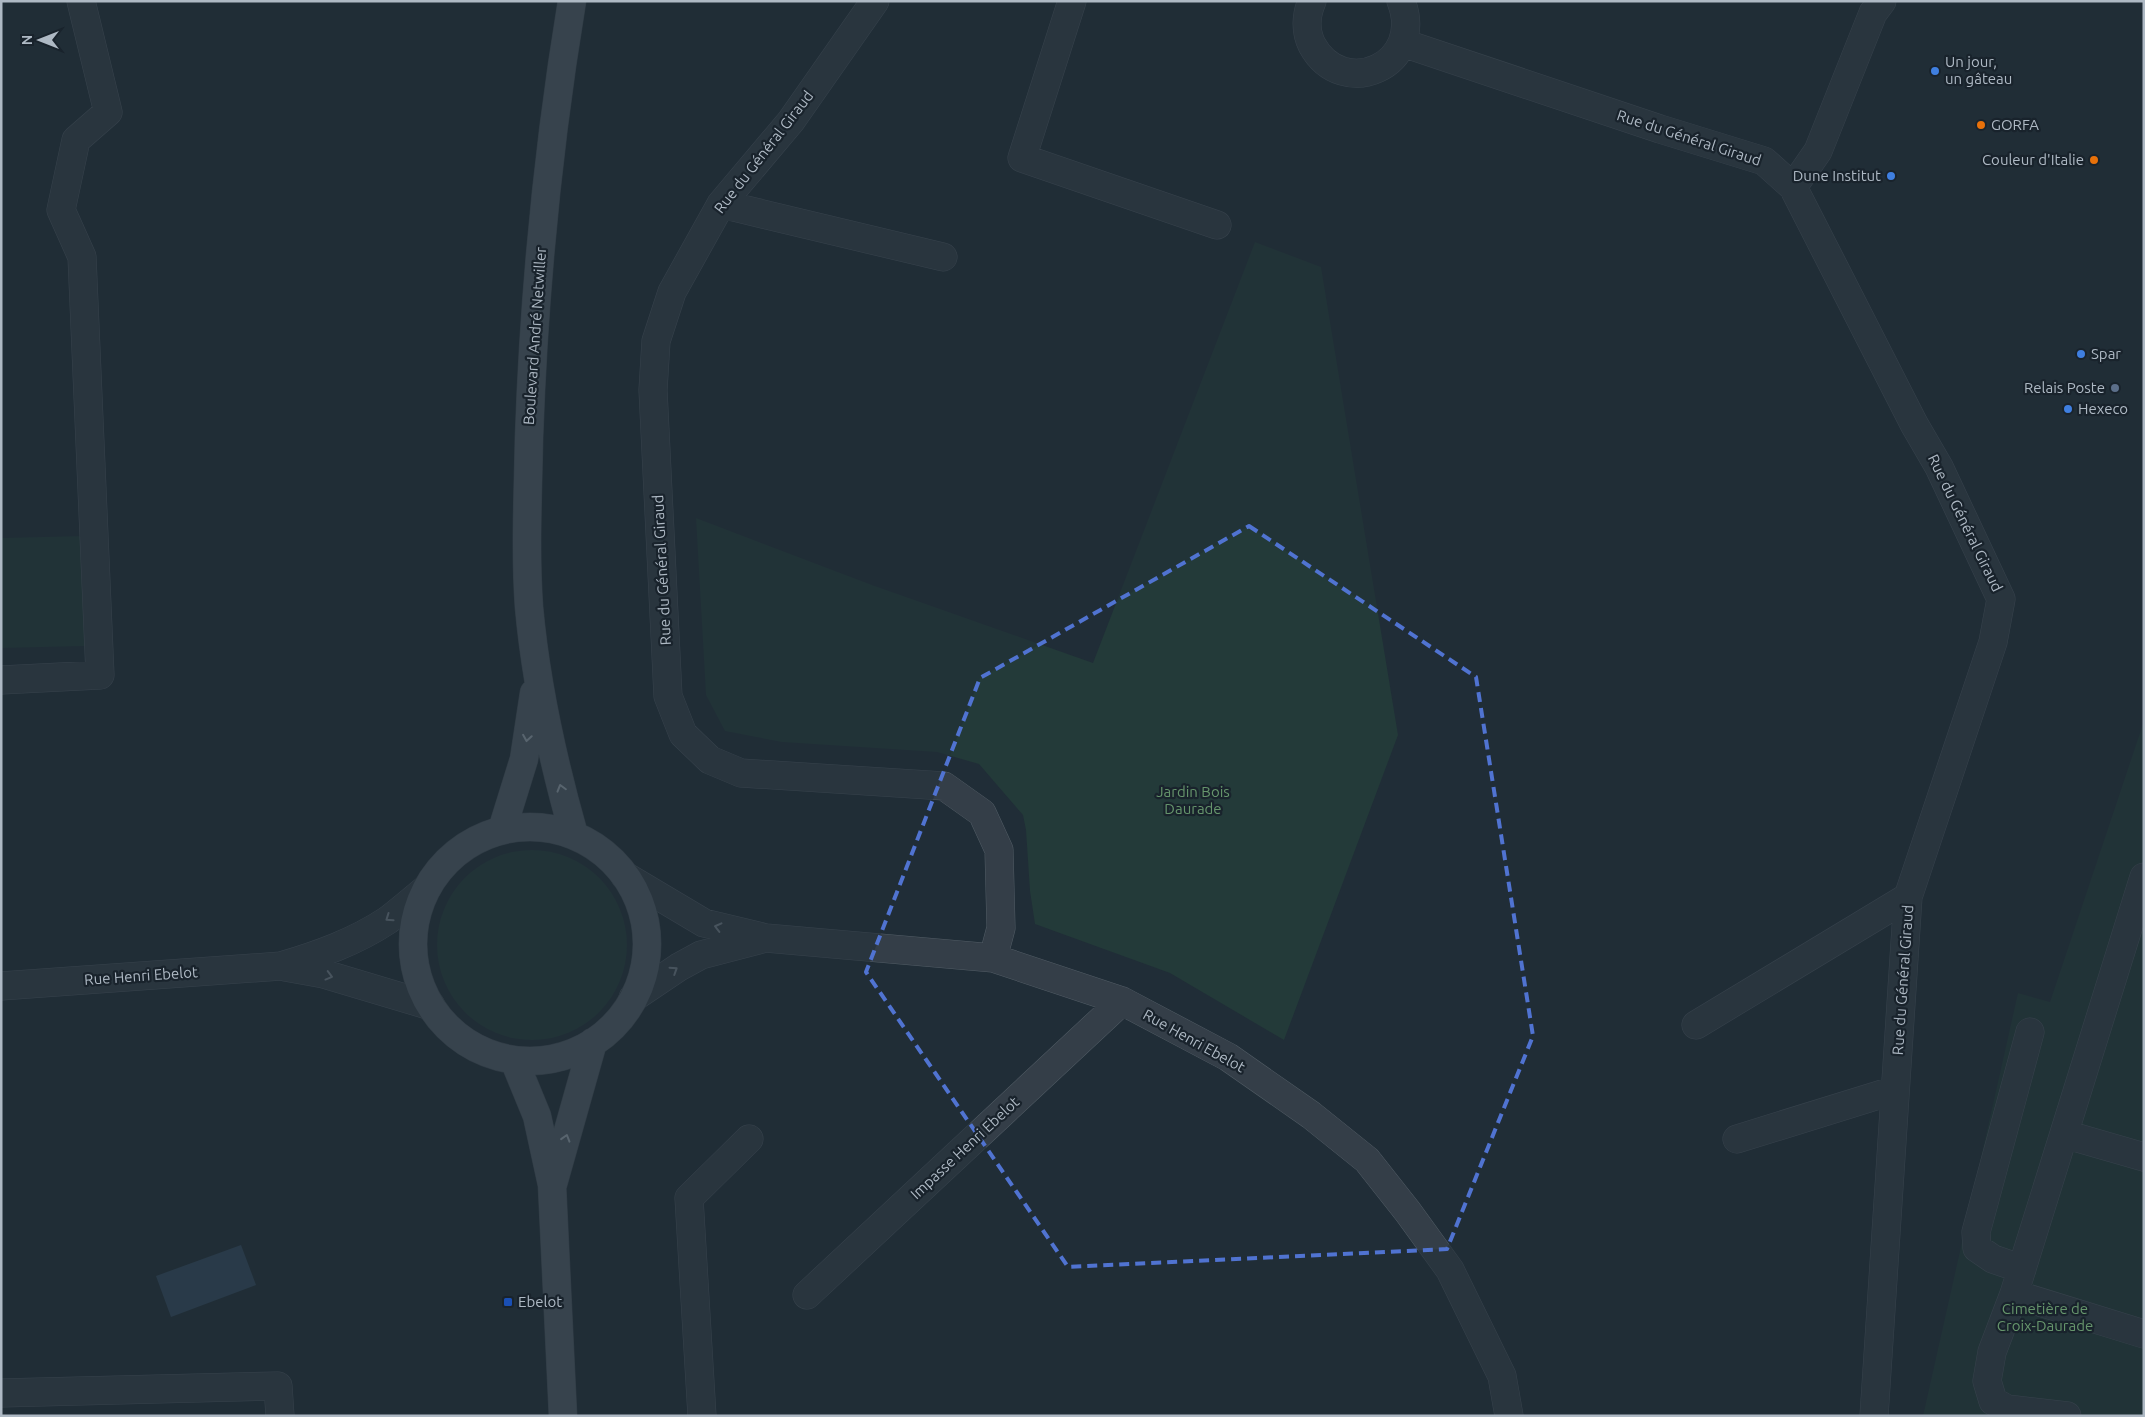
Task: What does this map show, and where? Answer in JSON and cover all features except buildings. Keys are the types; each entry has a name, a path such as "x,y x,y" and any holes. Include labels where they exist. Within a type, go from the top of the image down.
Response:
{"main road":[{"name":"Boulevard André Netwiller","path":"572,1 547,179 531,391 527,490 529,597 538,673 554,764 574,835"},
{"name":"Boulevard André Netwiller","path":"502,830 524,759 538,673"},
{"path":"526,827 550,828 574,835 594,845 611,860 625,876 637,896 644,917 647,939 644,969 633,998 616,1023 593,1042 563,1056 547,1060 514,1060 494,1055 475,1047 458,1036 431,1006 416,968 413,947 418,914 427,888 452,856 483,836 502,830 526,827"},
{"path":"552,1185 593,1042"},
{"path":"514,1060 537,1116 552,1185 563,1416"}],"street":[{"path":"1,680 100,675 82,257 61,210 76,140 108,112 81,1"},
{"name":"Rue du Général Giraud","path":"874,1 791,122 721,204 672,292 656,341 653,390 668,696 683,734 710,760 741,773 944,786 982,813 999,850 1001,928 993,958"},
{"path":"1072,1 1022,158 1218,225"},
{"path":"1312,1 1307,24 1309,40 1317,54 1328,65 1342,72 1359,73 1372,71 1385,65 1396,55 1403,42 1406,21 1401,1"},
{"path":"1793,187 1818,151 1873,13 1882,1"},
{"name":"Rue du Général Giraud","path":"1403,42 1660,129 1764,161 1793,187 1939,467 2002,599 1993,642 1908,897 1874,1416"},
{"path":"721,204 943,257"},
{"name":"Rue Henri Ebelot","path":"625,876 704,923 766,938 993,958 1122,1001 1228,1057 1311,1114 1367,1160 1450,1270 1502,1376 1509,1416"},
{"path":"2067,1416 2007,1409 1993,1401 1987,1381 1992,1352 2018,1281 2064,1134 2133,952 2144,877"},
{"name":"Rue Henri Ebelot","path":"1,986 281,966 323,953 352,940 388,920 427,888"},
{"path":"1696,1025 1908,897"},
{"name":"Rue Henri Ebelot","path":"633,998 679,967 701,955 766,938"},
{"name":"Rue Henri Ebelot","path":"281,966 324,974 431,1006"},
{"name":"Impasse Henri Ebelot","path":"807,1295 1122,1001"},
{"path":"2030,1032 1976,1232 1977,1248 2018,1281 2144,1334"},
{"path":"1737,1138 1896,1090"},
{"path":"2064,1134 2144,1156"},
{"path":"702,1416 689,1198 749,1139"},
{"path":"1,1393 278,1386 280,1416"}],"highlighted area":[{"path":"1249,526 1476,677 1533,1036 1447,1249 1068,1267 866,972 980,678"}],"green space":[{"name":"Jardin Bois Daurade","path":"1255,242 1321,267 1398,735 1284,1040 1170,973 1035,924 1023,815 979,764 937,752 782,742 725,731 706,695 696,518 872,585 1093,663"},
{"path":"84,536 86,646 1,648 1,538"},
{"name":"Cimetière de Croix-Daurade","path":"2144,721 2144,1416 1923,1416 2018,993 2050,1002"},
{"path":"523,850 541,850 560,854 577,861 592,871 606,885 616,900 623,917 627,945 623,973 616,990 606,1005 592,1019 577,1029 560,1036 541,1040 523,1040 504,1036 487,1029 472,1019 458,1005 448,990 441,973 437,954 437,936 441,917 448,900 458,885 472,871 487,861 504,854"}],"water":[{"path":"241,1245 256,1285 171,1317 156,1276"}],"place":[{"name":"Un jour, un gâteau","path":"1935,71"},
{"name":"GORFA","path":"1981,125"},
{"name":"Couleur d'Italie","path":"2094,160"},
{"name":"Dune Institut","path":"1891,176"},
{"name":"Spar","path":"2081,354"},
{"name":"Relais Poste","path":"2115,388"},
{"name":"Hexeco","path":"2068,409"},
{"name":"Ebelot","path":"508,1302"}]}
